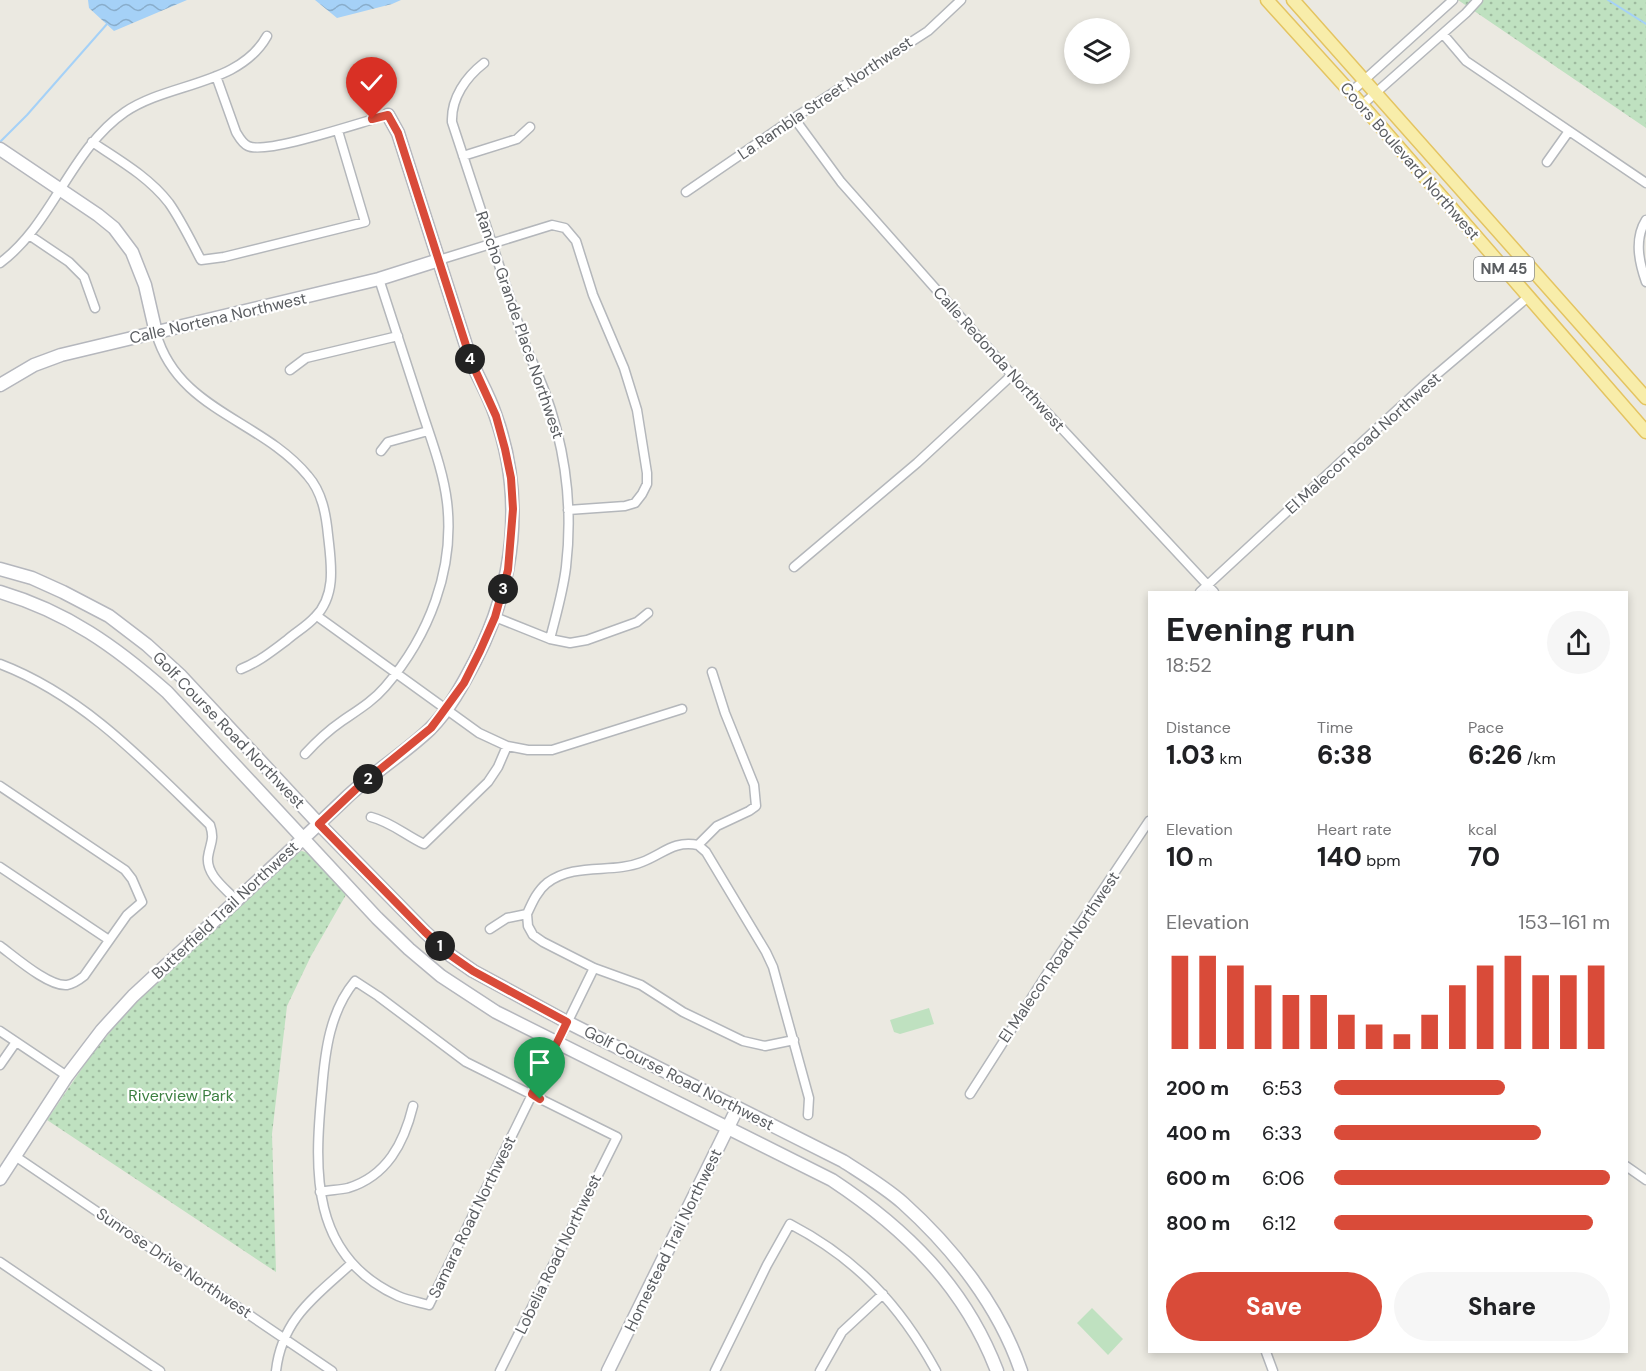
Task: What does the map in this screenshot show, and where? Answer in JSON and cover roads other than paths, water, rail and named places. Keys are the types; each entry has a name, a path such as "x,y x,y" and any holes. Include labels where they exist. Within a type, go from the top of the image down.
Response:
{"main road":[{"name":"Coors Boulevard Northwest","path":"1267,0 1351,92 1646,432"},
{"name":"Coors Boulevard Northwest","path":"1293,0 1646,398"},
{"name":"Butterfield Trail Northwest","path":"0,1179 67,1076 102,1030 133,996 356,789 431,728 464,683 495,617 510,560 513,509 511,478 496,416 471,361 398,133 388,115"},
{"path":"4,151 114,228 132,252 145,285 156,333"},
{"name":"Calle Nortena Northwest","path":"0,385 34,364 61,355 379,279 439,261"},
{"name":"Golf Course Road Northwest","path":"0,569 32,578 63,592 109,616 147,645 182,676 319,824 450,955 473,971 567,1022 843,1161 903,1203 945,1245 969,1276 1008,1338 1021,1371"},
{"name":"Golf Course Road Northwest","path":"0,592 57,614 99,637 134,663 166,692 377,918 409,950 441,976 496,1012 832,1180 876,1210 928,1258 951,1287 974,1322 997,1371"},
{"name":"Homestead Trail Northwest","path":"608,1371 737,1109"}],"street":[{"name":"La Rambla Street Northwest","path":"686,192 927,31 960,0"},
{"path":"1351,92 1453,0"},
{"path":"1362,105 1466,14 1478,0"},
{"path":"1443,34 1466,61 1646,183"},
{"path":"0,263 16,252 92,142 107,126 137,104 216,76 248,60 267,36"},
{"name":"Rancho Grande Place Northwest","path":"484,63 473,72 456,97 452,122 527,350 541,379 555,418 564,463 568,544 566,569 550,639"},
{"path":"216,76 236,132 241,141 248,146 258,148 338,131 388,115"},
{"name":"Calle Redonda Northwest","path":"794,118 841,182 1012,375 1157,530 1207,590"},
{"path":"463,156 517,139 530,127"},
{"path":"92,142 151,183 168,202 201,260 224,257 365,222 338,131"},
{"path":"1547,162 1569,131"},
{"path":"1646,220 1641,228 1638,255 1646,282"},
{"path":"439,261 552,225 565,228 576,241 593,296 620,355 637,410 647,484 635,503 625,506 568,510"},
{"path":"29,235 69,262 84,277 95,308"},
{"path":"305,754 341,722 368,704 397,672 434,607 447,553 447,502 443,479 379,279"},
{"name":"El Malecon Road Northwest","path":"1207,590 1423,386 1528,297"},
{"path":"156,333 166,359 186,386 291,458 309,477 319,494 326,514 332,579 326,601 317,616 255,664 241,669"},
{"path":"290,370 306,358 398,336"},
{"path":"794,567 917,463 1012,375"},
{"path":"381,451 388,442 428,431"},
{"path":"495,617 550,639 570,643 587,640 637,622 648,613"},
{"path":"317,616 479,733 507,746 528,750 552,750 682,710"},
{"path":"0,664 36,680 98,721 210,825 213,834 208,856 209,867 214,877 236,900"},
{"path":"698,845 717,826 756,806 754,785 725,713 712,672"},
{"path":"371,817 387,822 424,844 488,782 498,767 507,746"},
{"path":"0,786 125,870 132,879 142,902 127,915 84,976 75,983 58,984 49,980 0,946"},
{"name":"El Malecon Road Northwest","path":"970,1094 1148,823"},
{"path":"794,1040 765,1046 743,1041 683,1012 641,985 594,968 543,942 533,934 528,926 527,914 547,883 562,875 573,871 633,865 678,844 698,845 706,852 766,952 794,1040 809,1098 808,1115"},
{"path":"0,867 109,940"},
{"path":"490,928 507,918 527,914"},
{"name":"Samara Road Northwest","path":"352,1263 374,1283 399,1296 429,1305 594,968"},
{"path":"276,1371 278,1353 296,1316 315,1295 352,1263 330,1228 323,1211 318,1144 324,1064 338,1005 355,981 466,1062 532,1094"},
{"path":"0,1031 67,1076"},
{"path":"0,1065 16,1042"},
{"name":"Lobelia Road Northwest","path":"500,1371 617,1137 532,1094"},
{"path":"320,1192 348,1188 374,1175 388,1162 400,1145 408,1130 413,1106"},
{"name":"Sunrose Drive Northwest","path":"15,1156 332,1371"},
{"path":"1628,1167 1646,1180"},
{"path":"715,1371 767,1265 790,1224 817,1238 856,1268 883,1294 915,1333 936,1371"},
{"path":"0,1262 160,1371"},
{"path":"820,1371 842,1332 883,1294"},
{"path":"1266,1353 1273,1371"}],"water":[{"path":"88,0 187,0 114,31 89,8"},
{"path":"315,0 401,0 337,18"}],"waterway":[{"path":"1608,0 1646,24"},
{"path":"0,142 27,115 107,24"}],"park label":[{"name":"Riverview Park","path":"181,1095"}]}
